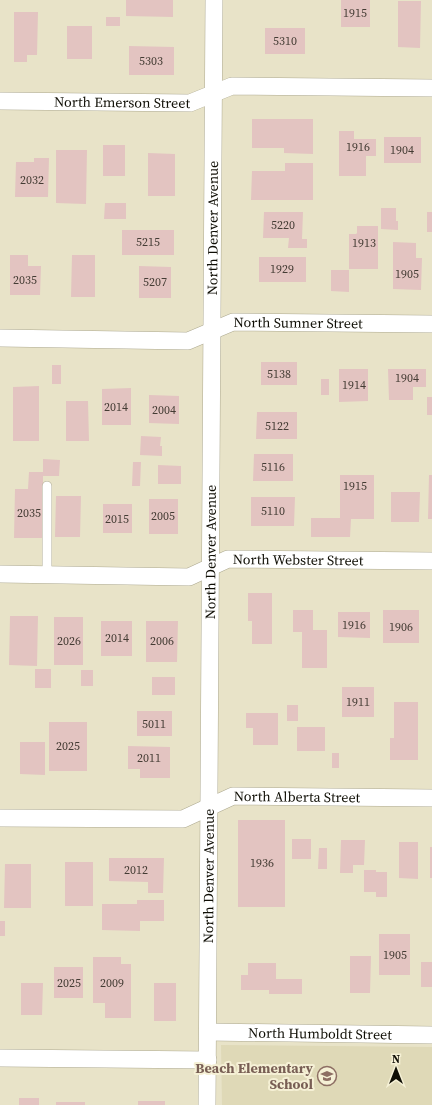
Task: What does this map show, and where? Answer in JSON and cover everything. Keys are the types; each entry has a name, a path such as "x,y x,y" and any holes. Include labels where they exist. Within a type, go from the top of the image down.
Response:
{"street":[{"name":"North Denver Avenue","path":"207,1105 214,0"},
{"name":"North Emerson Street","path":"0,101 190,103 232,86 432,88"},
{"name":"North Sumner Street","path":"0,338 188,341 233,322 432,324"},
{"name":"North Webster Street","path":"0,574 189,577 228,559 432,561"},
{"name":"North Alberta Street","path":"0,818 183,819 233,796 432,798"},
{"name":"North Humboldt Street","path":"208,1032 432,1035"},
{"path":"0,1058 208,1060"}],"lane":[{"path":"47,575 48,486"}],"shaded area":[{"name":"Beach Elementary School","path":"221,1045 432,1047 432,1105 222,1105"}],"building":[{"path":"126,0 173,0 173,17 126,16"},
{"path":"341,0 370,0 370,27 341,27"},
{"path":"398,1 421,1 420,48 398,47"},
{"path":"14,12 38,12 37,55 27,55 27,62 14,62"},
{"path":"106,17 120,17 120,26 106,26"},
{"path":"67,26 92,26 92,59 67,59"},
{"path":"265,28 305,28 305,54 265,54"},
{"path":"129,46 174,47 174,75 129,75"},
{"path":"252,119 313,119 313,154 284,153 284,148 252,148"},
{"path":"339,131 354,131 354,139 376,139 376,156 366,156 366,176 339,176"},
{"path":"384,137 421,137 421,163 384,163"},
{"path":"103,145 125,145 125,176 103,176"},
{"path":"56,150 87,150 86,204 56,203"},
{"path":"148,153 175,154 175,196 148,196"},
{"path":"34,158 49,158 48,197 15,197 16,162 34,162"},
{"path":"285,163 313,163 313,200 251,200 252,171 285,171"},
{"path":"105,203 126,203 126,219 104,219"},
{"path":"381,208 396,208 398,230 381,229"},
{"path":"264,212 303,212 302,239 307,239 307,248 288,248 289,238 263,238"},
{"path":"427,212 432,212 432,232 427,232"},
{"path":"357,226 378,226 378,269 349,269 349,234 357,233"},
{"path":"122,230 174,230 174,255 122,255"},
{"path":"393,242 416,243 416,258 422,258 421,290 393,289"},
{"path":"10,255 28,255 28,266 41,266 40,295 10,295"},
{"path":"72,255 95,255 95,297 71,297"},
{"path":"259,257 306,257 306,282 259,282"},
{"path":"139,266 171,267 171,298 139,298"},
{"path":"331,270 349,270 349,292 331,291"},
{"path":"261,362 297,362 297,385 261,385"},
{"path":"52,365 61,365 61,384 52,384"},
{"path":"339,369 368,369 368,401 339,402"},
{"path":"388,369 426,369 426,387 413,387 413,400 389,400"},
{"path":"321,379 329,379 329,395 321,395"},
{"path":"39,386 39,441 13,441 13,387"},
{"path":"131,388 131,425 102,425 102,389"},
{"path":"149,395 179,396 179,424 149,423"},
{"path":"427,397 432,397 432,415 427,415"},
{"path":"66,401 88,401 89,441 66,441"},
{"path":"257,412 297,412 297,439 256,439"},
{"path":"141,436 161,437 160,446 162,446 162,456 140,455"},
{"path":"254,454 293,454 293,481 253,481"},
{"path":"43,459 60,460 59,476 43,476 43,538 14,538 15,489 28,489 29,472 43,472"},
{"path":"133,462 141,462 140,486 132,486"},
{"path":"158,465 181,466 181,484 158,484"},
{"path":"340,475 374,475 374,519 351,519 350,537 311,537 311,518 340,518"},
{"path":"429,475 432,475 432,519 428,519"},
{"path":"391,492 420,492 419,522 391,522"},
{"path":"56,496 81,496 80,537 55,537"},
{"path":"251,497 295,497 294,526 251,526"},
{"path":"149,499 178,499 178,534 149,534"},
{"path":"103,504 132,504 132,533 103,533"},
{"path":"248,593 272,593 272,644 252,644 252,621 248,621"},
{"path":"293,610 313,610 313,630 327,630 327,668 302,668 302,632 293,632"},
{"path":"383,610 419,610 419,643 383,643"},
{"path":"338,612 370,612 370,638 338,637"},
{"path":"10,616 38,616 37,666 9,665"},
{"path":"54,617 83,617 83,665 54,665"},
{"path":"101,621 132,621 132,656 101,656"},
{"path":"146,621 178,621 177,662 146,662"},
{"path":"35,669 51,669 51,688 35,688"},
{"path":"81,670 93,670 93,686 81,686"},
{"path":"152,677 175,677 175,695 152,695"},
{"path":"342,687 374,687 374,717 342,717"},
{"path":"394,702 418,702 418,760 390,760 390,738 394,738"},
{"path":"287,705 298,705 298,721 287,721"},
{"path":"137,711 172,711 172,736 137,736"},
{"path":"246,713 278,713 278,745 253,745 253,728 246,728"},
{"path":"49,722 87,722 87,771 49,771"},
{"path":"297,727 325,727 325,751 297,751"},
{"path":"20,742 45,742 45,775 20,774"},
{"path":"128,746 170,747 170,778 140,778 140,769 128,769"},
{"path":"332,753 339,753 339,768 332,768"},
{"path":"238,820 285,820 285,907 238,907"},
{"path":"292,839 311,839 311,859 292,859"},
{"path":"341,840 365,840 364,865 353,865 353,873 340,873"},
{"path":"399,842 418,842 418,879 399,878"},
{"path":"430,847 432,847 432,878 430,878"},
{"path":"319,848 327,848 327,869 318,869"},
{"path":"109,858 164,858 163,893 148,893 148,882 109,881"},
{"path":"65,862 93,862 93,906 65,906"},
{"path":"5,864 31,864 31,908 4,908"},
{"path":"364,870 387,872 387,897 376,897 376,892 364,892"},
{"path":"137,900 164,900 164,921 140,921 140,931 102,930 102,904 137,904"},
{"path":"0,921 5,921 5,936 0,936"},
{"path":"379,934 410,934 410,975 379,975"},
{"path":"350,956 371,956 370,993 350,993"},
{"path":"93,957 121,957 121,964 131,964 131,1018 105,1018 105,1003 93,1003"},
{"path":"421,962 432,962 432,987 421,987"},
{"path":"248,963 276,963 276,979 302,979 302,994 269,994 269,990 241,990 241,975 248,975"},
{"path":"54,967 83,967 83,998 54,998"},
{"path":"21,983 43,983 42,1015 21,1015"},
{"path":"154,983 176,983 176,1021 154,1021"},
{"path":"19,1098 39,1098 39,1105 19,1105"},
{"path":"138,1101 165,1101 165,1105 138,1105"},
{"path":"56,1102 85,1102 85,1105 56,1105"}],"place":[{"name":"Beach Elementary School","path":"327,1076"}]}
